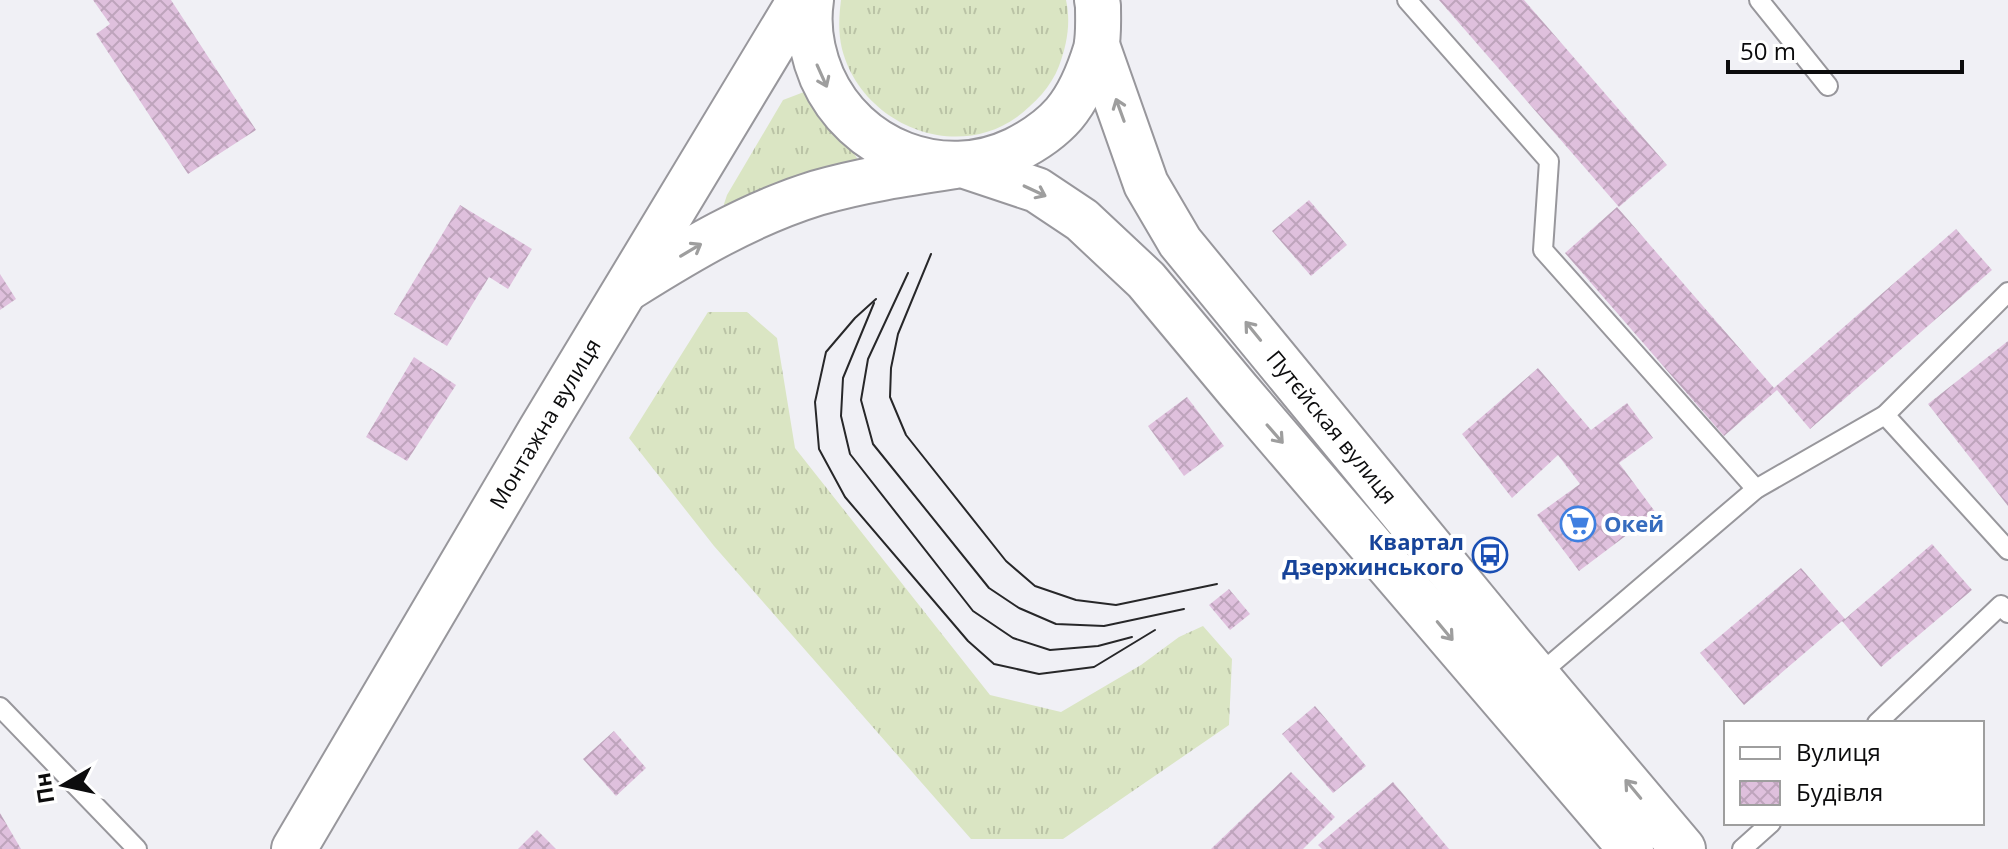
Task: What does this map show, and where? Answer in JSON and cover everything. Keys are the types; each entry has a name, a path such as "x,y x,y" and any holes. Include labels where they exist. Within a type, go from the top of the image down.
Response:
{"main road":[{"name":"Монтажна вулиця","path":"294,849 624,290 800,0"},
{"path":"811,0 809,16 815,60 830,96 855,126 886,148 923,161 962,165"},
{"path":"624,290 698,245 749,220 816,194 887,176 999,157 1035,140 1064,114 1085,82 1097,45 1097,0"},
{"name":"Путєйская вулиця","path":"1097,45 1146,184 1180,242 1521,690 1631,849"},
{"name":"Путєйская вулиця","path":"962,165 1037,190 1082,220 1146,280 1237,389 1521,690 1683,849"}],"lane":[{"path":"1407,0 1549,161 1543,250 1756,489"},
{"path":"1759,0 1828,86"},
{"path":"1521,690 1756,489 1885,415 2008,292"},
{"path":"1885,415 2008,550"},
{"path":"1879,721 2006,606"},
{"path":"0,707 137,849"},
{"path":"1742,849 1769,825"}],"green space":[{"path":"841,0 1066,0 1066,42 1052,81 1017,117 992,130 965,136 939,135 913,128 889,115 868,97 852,75 840,36"},
{"path":"804,92 820,120 859,161 725,214 727,195 783,100"},
{"path":"708,312 747,312 777,338 795,448 990,695 1061,712 1141,665 1179,637 1203,626 1232,659 1229,725 1063,839 971,839 714,546 629,438"}],"building":[{"path":"93,0 171,0 256,130 188,174 96,34 110,24"},
{"path":"1439,0 1524,0 1667,165 1619,207"},
{"path":"1309,200 1347,245 1311,276 1272,231"},
{"path":"460,205 532,249 508,289 489,277 447,346 394,314"},
{"path":"1617,207 1774,388 1956,229 1992,270 1810,429 1777,390 1724,436 1565,253"},
{"path":"0,274 16,299 0,310"},
{"path":"2008,341 2008,506 1928,404"},
{"path":"414,357 456,385 407,461 366,437"},
{"path":"1538,368 1591,430 1627,403 1653,438 1619,463 1656,513 1579,571 1537,515 1580,484 1558,455 1512,498 1462,434"},
{"path":"1187,397 1224,446 1184,476 1148,426"},
{"path":"1932,544 1972,590 1881,667 1842,621 1744,705 1700,653 1801,568 1845,619"},
{"path":"1229,589 1250,614 1230,630 1209,605"},
{"path":"1315,706 1366,766 1333,793 1282,734"},
{"path":"614,731 646,768 616,796 583,759"},
{"path":"1291,772 1335,817 1303,849 1211,849"},
{"path":"1393,782 1449,849 1322,849 1318,845"},
{"path":"0,813 21,849 0,849"},
{"path":"537,830 556,849 518,849"}],"tram line":[{"path":"931,254 898,334 891,368 890,397 906,435 1006,561 1035,586 1076,600 1116,605 1217,584"},
{"path":"908,273 868,359 861,400 873,444 989,588 1019,608 1056,624 1104,626 1184,609"},
{"path":"876,299 826,352 815,402 819,449 845,497 968,641 994,664 1039,674 1094,667 1155,630"},
{"path":"874,303 843,378 841,416 850,454 973,611 1013,638 1050,650 1098,646 1132,637"}],"place":[{"name":"Окей","path":"1578,524"},
{"name":"Квартал Дзержинського","path":"1490,555"}]}
